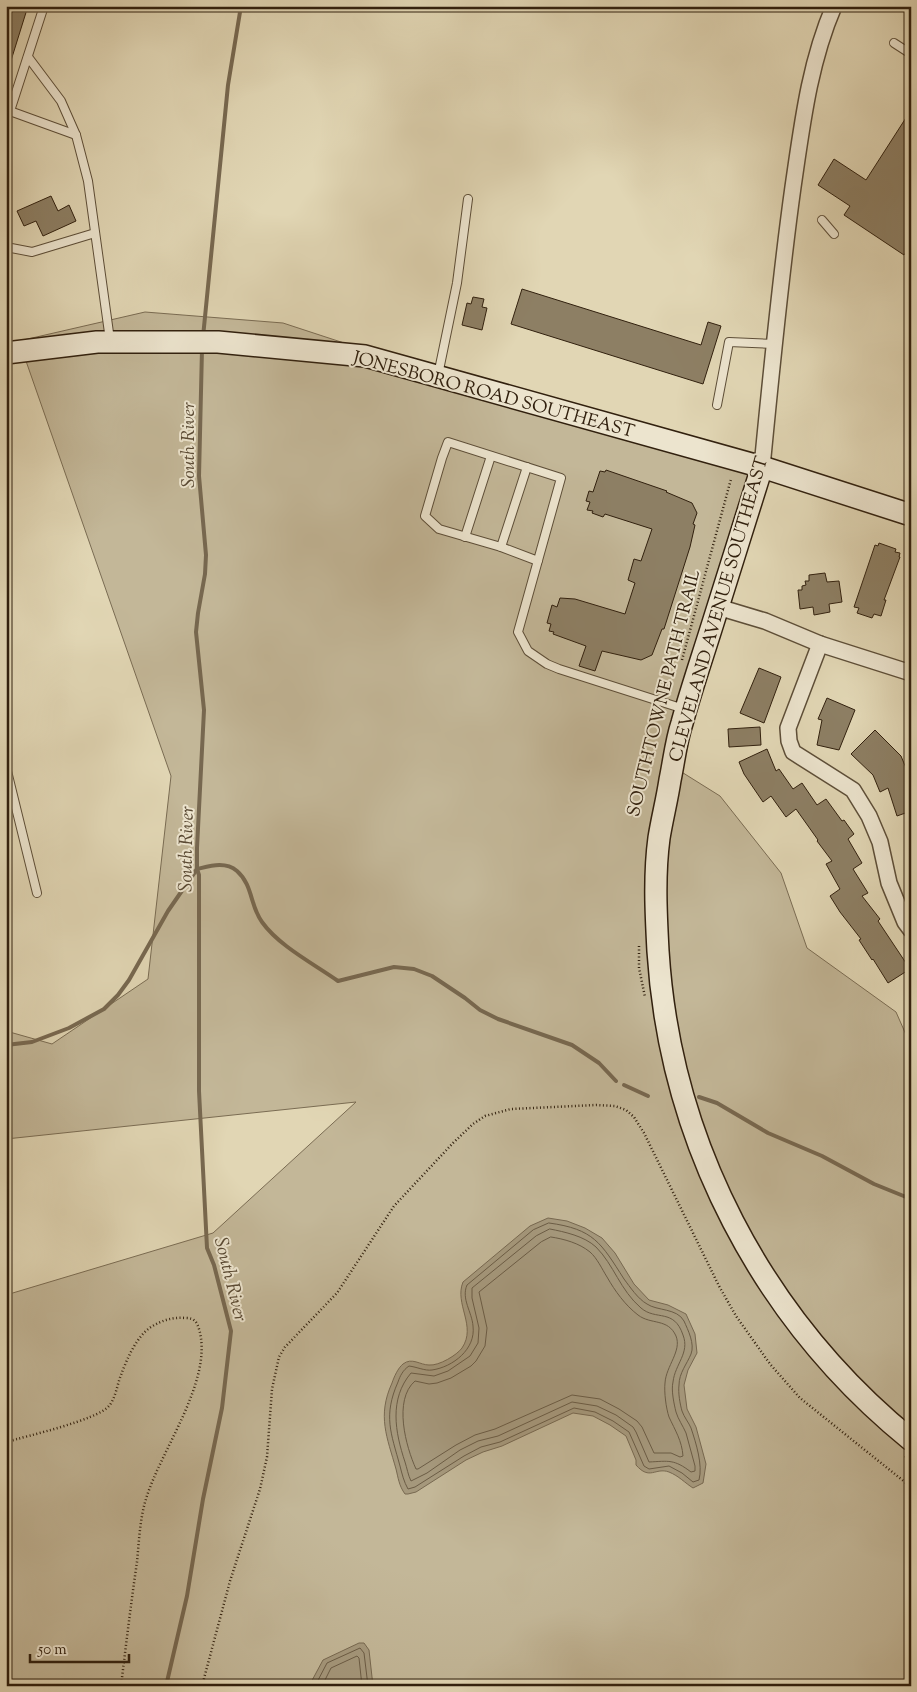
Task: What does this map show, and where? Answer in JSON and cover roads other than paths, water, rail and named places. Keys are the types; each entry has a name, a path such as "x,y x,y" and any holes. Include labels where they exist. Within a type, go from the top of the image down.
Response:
{"main road":[{"name":"JONESBORO ROAD SOUTHEAST","path":"6,354 97,342 218,342 365,356 762,467 911,515"},
{"name":"CLEVELAND AVENUE SOUTHEAST","path":"762,467 681,725 659,839 655,911 660,985 671,1052 691,1124 714,1182 741,1239 772,1290 809,1339 846,1382 881,1416 907,1448"}],"street":[{"name":"CLEVELAND AVENUE SOUTHEAST","path":"762,467 782,265 806,96 822,33 834,6"},
{"path":"718,607 765,621 820,644 911,673"},
{"path":"820,644 788,728 789,741 793,752 853,790 869,816 880,842 889,883 905,922 911,930"}],"lane":[{"path":"44,6 28,57 8,110 76,135"},
{"path":"894,43 911,54"},
{"path":"28,57 61,101 76,135 88,181 111,342"},
{"path":"438,377 457,283 468,199"},
{"path":"822,220 834,234"},
{"path":"6,247 32,252 95,233"},
{"path":"717,405 729,342 774,344"},
{"path":"538,561 439,529 425,516 448,442 561,478 538,561 518,632 528,651 547,664 559,669 686,709"},
{"path":"465,538 491,456"},
{"path":"501,548 527,467"},
{"path":"6,767 37,893"}],"water":[{"path":"548,1218 567,1221 585,1228 602,1238 615,1253 634,1284 649,1300 668,1305 686,1314 695,1334 697,1353 688,1370 684,1385 687,1409 696,1427 706,1464 703,1483 693,1488 669,1472 649,1473 641,1470 636,1465 636,1460 626,1436 593,1416 573,1413 502,1446 466,1460 416,1492 405,1494 399,1482 387,1436 384,1416 387,1395 396,1373 406,1362 413,1361 426,1365 438,1364 460,1351 466,1340 467,1332 467,1323 461,1298 463,1282 530,1226"},
{"path":"359,1643 364,1643 369,1650 373,1686 309,1686 323,1660"}],"waterway":[{"name":"South River","path":"203,337 228,85 241,6"},
{"name":"South River","path":"166,1686 187,1596 203,1499 222,1408 231,1331 214,1265 207,1248 199,1091 199,875 197,869 197,848 204,710 196,632 206,555 199,476 202,349"},
{"path":"6,1045 32,1042 69,1028 104,1009 129,980 168,911 197,869 222,865 232,868 242,877 249,889 258,916 269,931 287,947 338,981 394,967 414,969 432,976 480,1010 498,1019 572,1045 599,1063 616,1081"},
{"path":"624,1085 648,1096"},
{"path":"699,1097 717,1103 768,1133 822,1156 874,1184 911,1199"}]}
